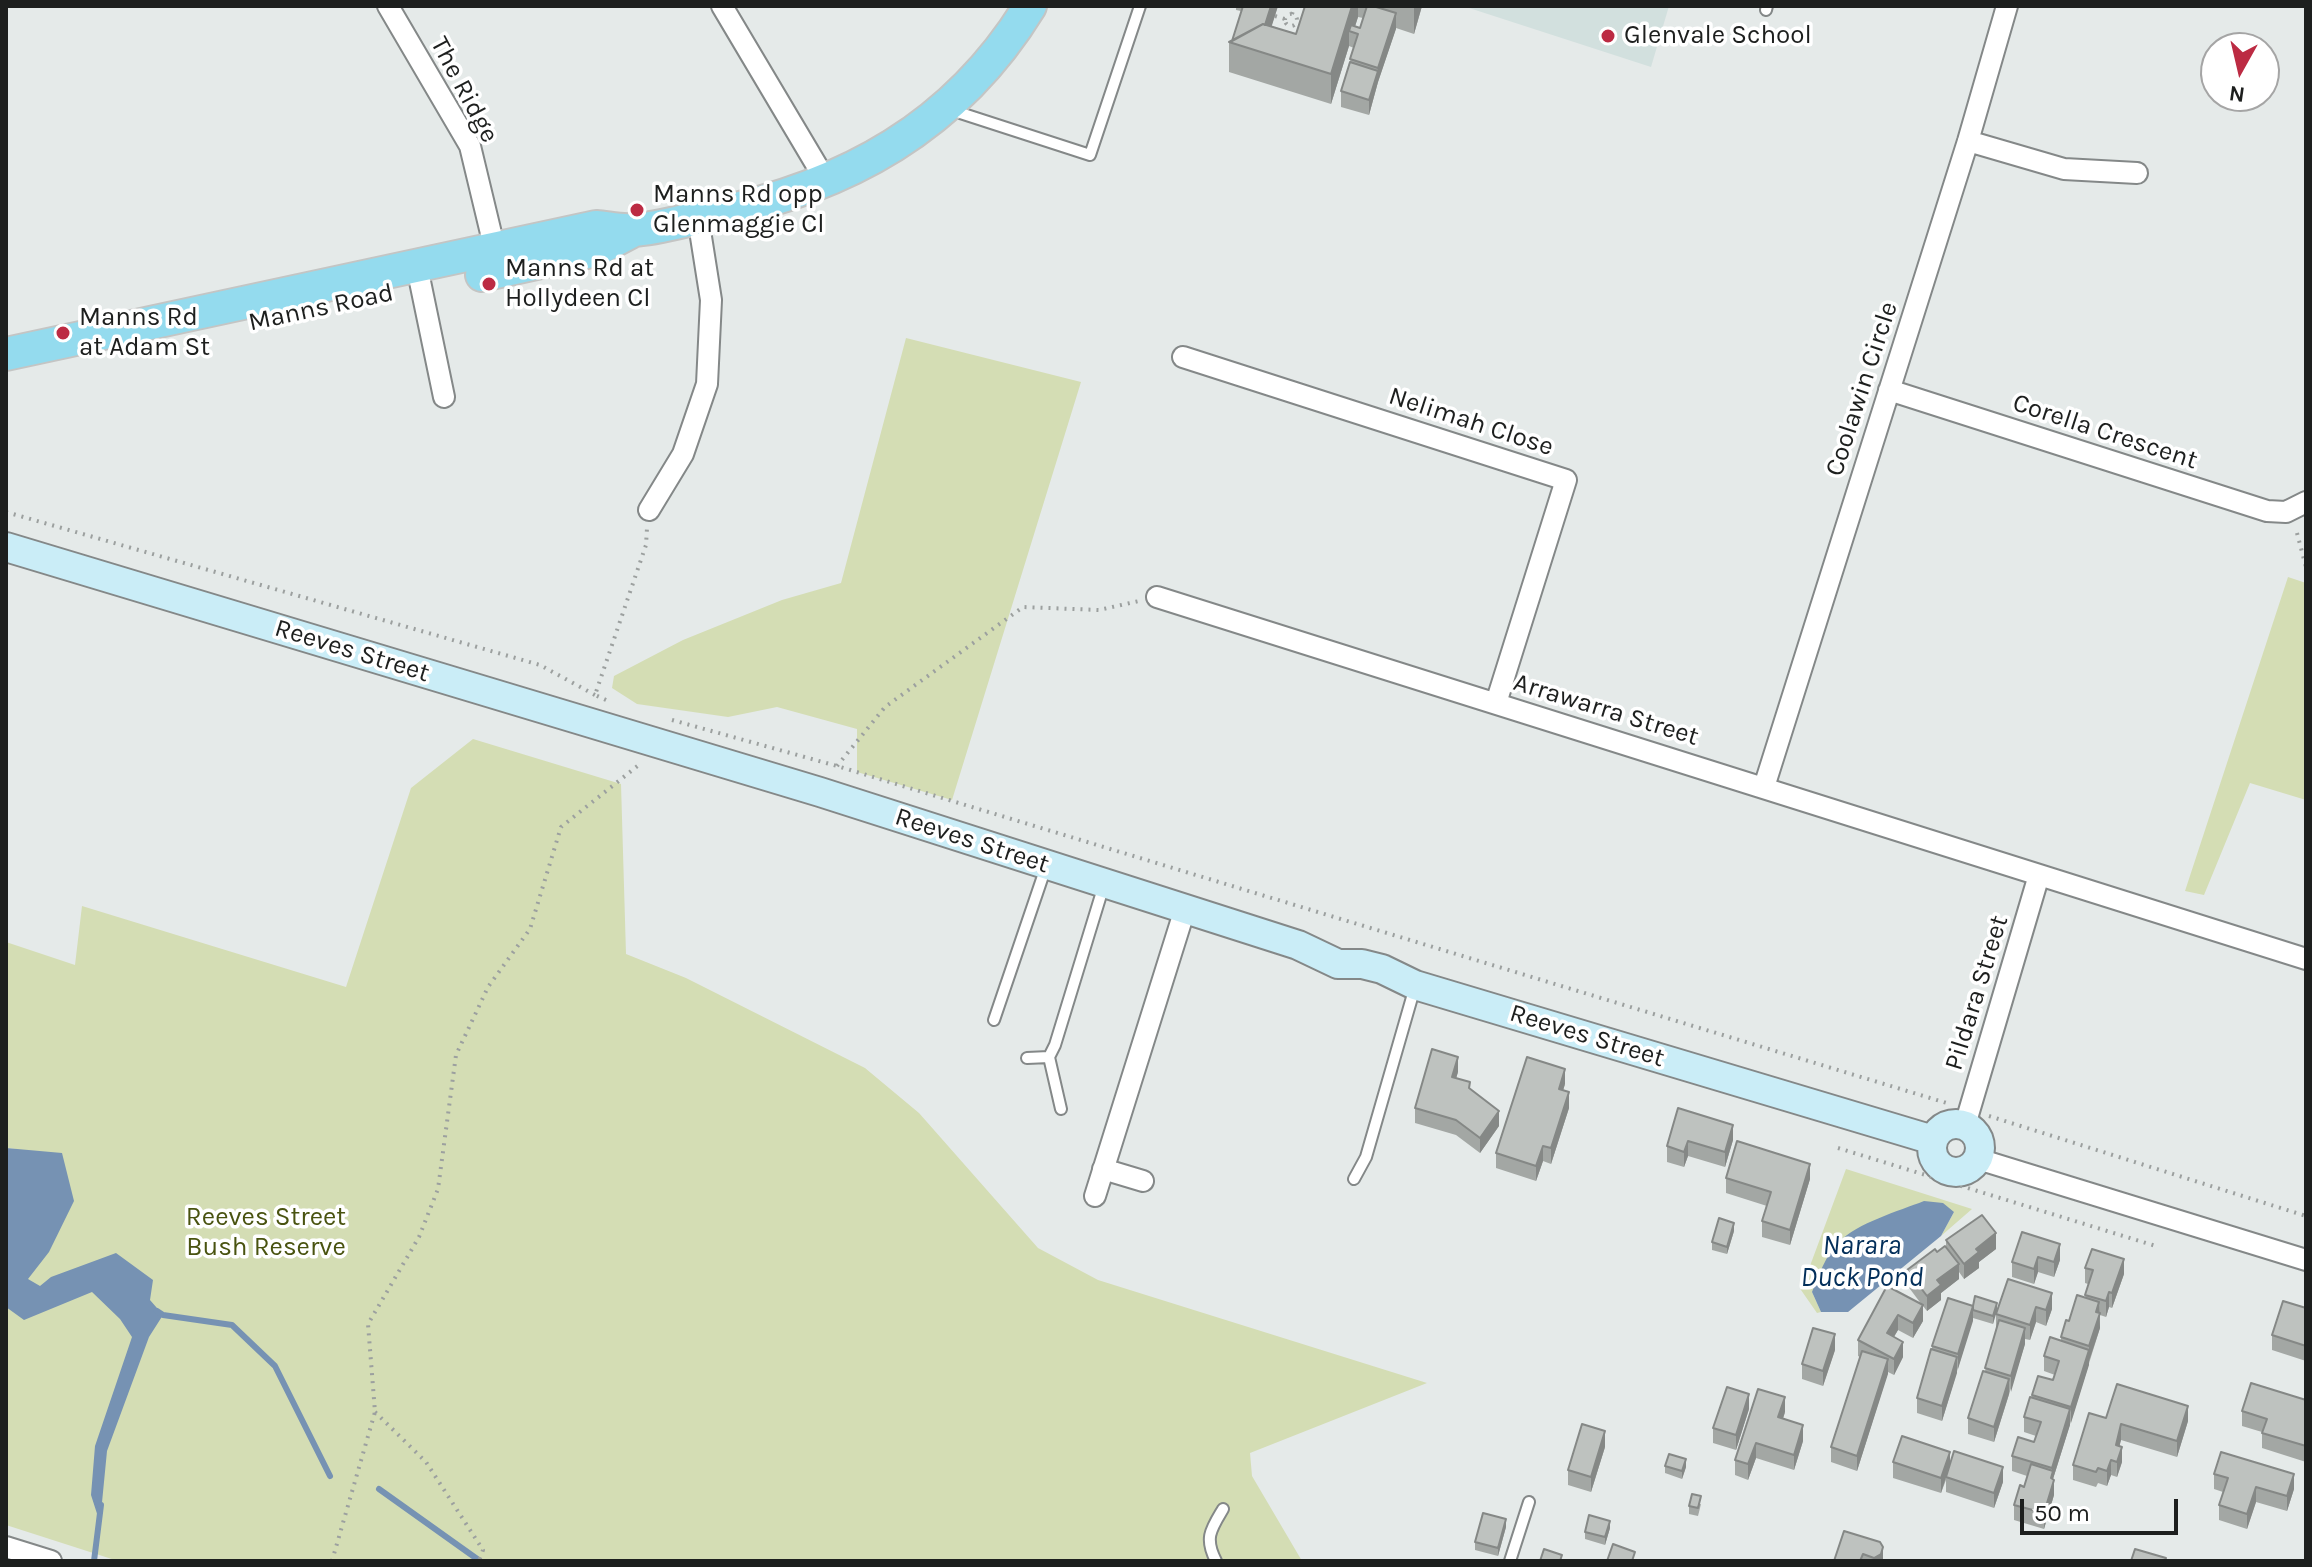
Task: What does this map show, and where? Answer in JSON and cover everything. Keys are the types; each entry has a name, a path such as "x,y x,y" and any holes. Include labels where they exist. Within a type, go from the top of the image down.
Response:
{"main road":[{"name":"Manns Road","path":"6,354 419,277 596,250 632,231 780,198 873,159 945,107 990,61 1030,6"},
{"name":"Manns Road","path":"6,376 419,277 495,250 596,227 632,231"},
{"path":"6,366 59,355 80,360"}],"street":[{"name":"The Ridge","path":"388,6 470,146 495,250"},
{"path":"722,6 826,181"},
{"name":"Coolawin Circle","path":"1764,787 1968,141 2007,6"},
{"path":"1968,141 2064,169 2137,173"},
{"path":"649,510 683,454 707,384 711,300 698,218"},
{"path":"419,277 444,397"},
{"name":"Nelimah Close","path":"1183,357 1566,480 1496,703"},
{"name":"Corella Crescent","path":"1889,390 2267,511 2286,512 2306,502"},
{"name":"Reeves Street","path":"6,547 820,792 1298,945 1338,964 1362,964 1382,969 1415,985 1933,1140"},
{"name":"Arrawarra Street","path":"1157,597 2039,875"},
{"path":"2039,875 2306,959"},
{"name":"Pildara Street","path":"1967,1117 2039,875"},
{"path":"1095,1196 1185,909"},
{"path":"1967,1117 1981,1151 1978,1159 1966,1170 1950,1172 1943,1169 1933,1156 1933,1140 1942,1127 1967,1117"},
{"path":"1978,1159 2306,1260"},
{"path":"1103,1169 1143,1181"},
{"path":"6,1547 51,1561"}],"lane":[{"path":"945,107 1090,155 1140,6"},
{"path":"994,1020 1047,865"},
{"path":"1061,1109 1049,1057 1105,884"},
{"path":"1354,1179 1366,1157 1415,985"},
{"path":"1027,1058 1049,1057"},
{"path":"1510,1561 1529,1502"},
{"path":"1216,1561 1209,1549 1210,1532 1223,1509"}],"path":[{"path":"1295,6 1292,14 1296,22"},
{"path":"1285,19 1292,14"},
{"path":"1275,16 1285,19 1289,25"},
{"path":"1285,36 1289,25 1296,22 1308,25"},
{"path":"595,695 646,545 649,510"},
{"path":"6,512 540,665 609,702"},
{"path":"2297,533 2306,567"},
{"path":"837,766 885,707 1023,607 1099,610 1157,597"},
{"path":"670,719 837,766 1967,1117 2306,1216"},
{"path":"332,1561 375,1412 368,1324 419,1237 438,1189 456,1055 488,987 530,929 561,827 642,762 630,758"},
{"path":"1838,1148 2159,1247"},
{"path":"375,1412 426,1462 483,1550 479,1561"}],"shaded area":[{"name":"Glenvale School","path":"1463,6 1669,6 1651,67"}],"green space":[{"path":"906,338 1081,382 952,800 857,772 857,729 777,707 728,717 637,704 612,688 614,676 683,640 782,600 841,583"},
{"path":"2288,577 2306,583 2306,800 2250,783 2204,895 2185,891"},
{"name":"Reeves Street Bush Reserve","path":"473,739 621,784 626,954 686,978 865,1068 919,1113 1038,1248 1098,1280 1427,1383 1250,1453 1252,1476 1302,1561 118,1561 6,1525 6,1184 16,1149 6,1148 6,942 75,965 82,906 346,987 411,788"},
{"path":"1846,1169 1972,1209 1941,1236 1954,1212 1812,1292 1821,1312 1817,1313 1801,1290"}],"water":[{"path":"6,1148 62,1153 74,1201 49,1252 28,1279 40,1286 51,1277 116,1253 153,1280 150,1300 163,1315 149,1337 107,1451 100,1523 91,1495 95,1446 132,1337 120,1319 92,1292 24,1320 6,1307"},
{"name":"Narara Duck Pond","path":"1924,1201 1943,1203 1954,1212 1941,1236 1848,1312 1821,1312 1812,1292 1834,1247 1867,1223"}],"building":[{"path":"1243,6 1271,6 1265,25 1232,41"},
{"path":"1305,6 1352,6 1331,74 1229,42 1263,24 1296,34"},
{"path":"1367,6 1396,13 1378,68 1350,59 1358,34 1349,31 1351,25 1360,28"},
{"path":"1350,62 1378,71 1369,100 1341,91"},
{"path":"1432,1049 1458,1057 1452,1077 1470,1082 1469,1088 1499,1111 1480,1138 1456,1120 1415,1108"},
{"path":"1527,1057 1565,1069 1559,1089 1569,1092 1551,1148 1543,1146 1536,1166 1496,1153"},
{"path":"1678,1108 1733,1125 1725,1152 1688,1141 1684,1152 1667,1146"},
{"path":"1737,1141 1810,1164 1790,1230 1762,1221 1771,1192 1726,1178"},
{"path":"1982,1215 1996,1233 1976,1249 1979,1252 1964,1264 1946,1240"},
{"path":"1719,1218 1734,1223 1727,1247 1712,1242"},
{"path":"2022,1232 2060,1244 2054,1262 2038,1257 2034,1269 2012,1262"},
{"path":"1945,1246 1959,1264 1937,1280 1941,1285 1927,1296 1907,1270 1935,1249 1937,1252"},
{"path":"2092,1249 2124,1259 2106,1301 2085,1295 2093,1270 2085,1268"},
{"path":"2008,1279 2052,1293 2046,1310 2036,1307 2030,1325 1996,1314"},
{"path":"1887,1286 1923,1305 1913,1323 1898,1315 1887,1333 1903,1342 1894,1359 1858,1340"},
{"path":"2077,1295 2099,1302 2096,1312 2100,1313 2089,1346 2061,1337"},
{"path":"1975,1296 1997,1303 1993,1316 1973,1310"},
{"path":"1948,1298 1973,1306 1958,1354 1932,1346"},
{"path":"2283,1301 2306,1308 2306,1346 2272,1335"},
{"path":"1999,1320 2025,1328 2011,1376 1985,1368"},
{"path":"1813,1328 1835,1334 1823,1371 1802,1364"},
{"path":"2050,1337 2089,1350 2071,1407 2032,1395 2038,1376 2053,1380 2059,1361 2044,1356"},
{"path":"1931,1349 1957,1357 1942,1406 1917,1398"},
{"path":"1862,1351 1888,1359 1857,1456 1831,1447"},
{"path":"1983,1371 2009,1379 1994,1427 1968,1418"},
{"path":"2251,1383 2306,1400 2306,1446 2262,1433 2267,1419 2242,1411"},
{"path":"2117,1384 2188,1406 2177,1441 2121,1424 2116,1445 2122,1447 2117,1462 2111,1460 2107,1471 2098,1468 2096,1472 2073,1465 2089,1413 2106,1418"},
{"path":"1727,1387 1749,1394 1736,1435 1713,1428"},
{"path":"1758,1389 1785,1397 1778,1417 1803,1425 1794,1455 1756,1443 1748,1464 1735,1460"},
{"path":"2030,1397 2070,1409 2052,1468 2012,1456 2018,1437 2034,1442 2041,1422 2024,1417"},
{"path":"1582,1424 1605,1431 1591,1477 1568,1470"},
{"path":"1902,1436 1950,1452 1941,1478 1893,1462"},
{"path":"1954,1451 2003,1467 1994,1493 1946,1477"},
{"path":"2221,1452 2294,1474 2287,1496 2256,1487 2247,1514 2219,1505 2228,1478 2214,1474"},
{"path":"1669,1454 1686,1459 1682,1471 1665,1466"},
{"path":"2031,1464 2053,1471 2051,1478 2054,1480 2044,1513 2014,1505"},
{"path":"1692,1494 1701,1496 1698,1508 1689,1506"},
{"path":"1483,1513 1506,1519 1498,1548 1475,1542"},
{"path":"1589,1515 1610,1521 1605,1537 1585,1532"},
{"path":"1844,1531 1880,1542 1883,1547 1881,1554 1874,1558 1863,1554 1860,1561 1834,1561"},
{"path":"1613,1544 1635,1552 1632,1561 1607,1561"},
{"path":"1544,1549 1562,1555 1560,1561 1540,1561"},
{"path":"2135,1549 2166,1558 2165,1561 2131,1561"}],"waterway":[{"path":"157,1311 163,1315 232,1325 275,1366 330,1476"},
{"path":"379,1489 480,1561"},
{"path":"94,1561 101,1505"}],"place":[{"name":"Glenvale School","path":"1608,36"},
{"name":"Manns Rd opp Glenmaggie Cl","path":"637,210"},
{"name":"Manns Rd at Hollydeen Cl","path":"489,284"},
{"name":"Manns Rd at Adam St","path":"63,333"}]}
